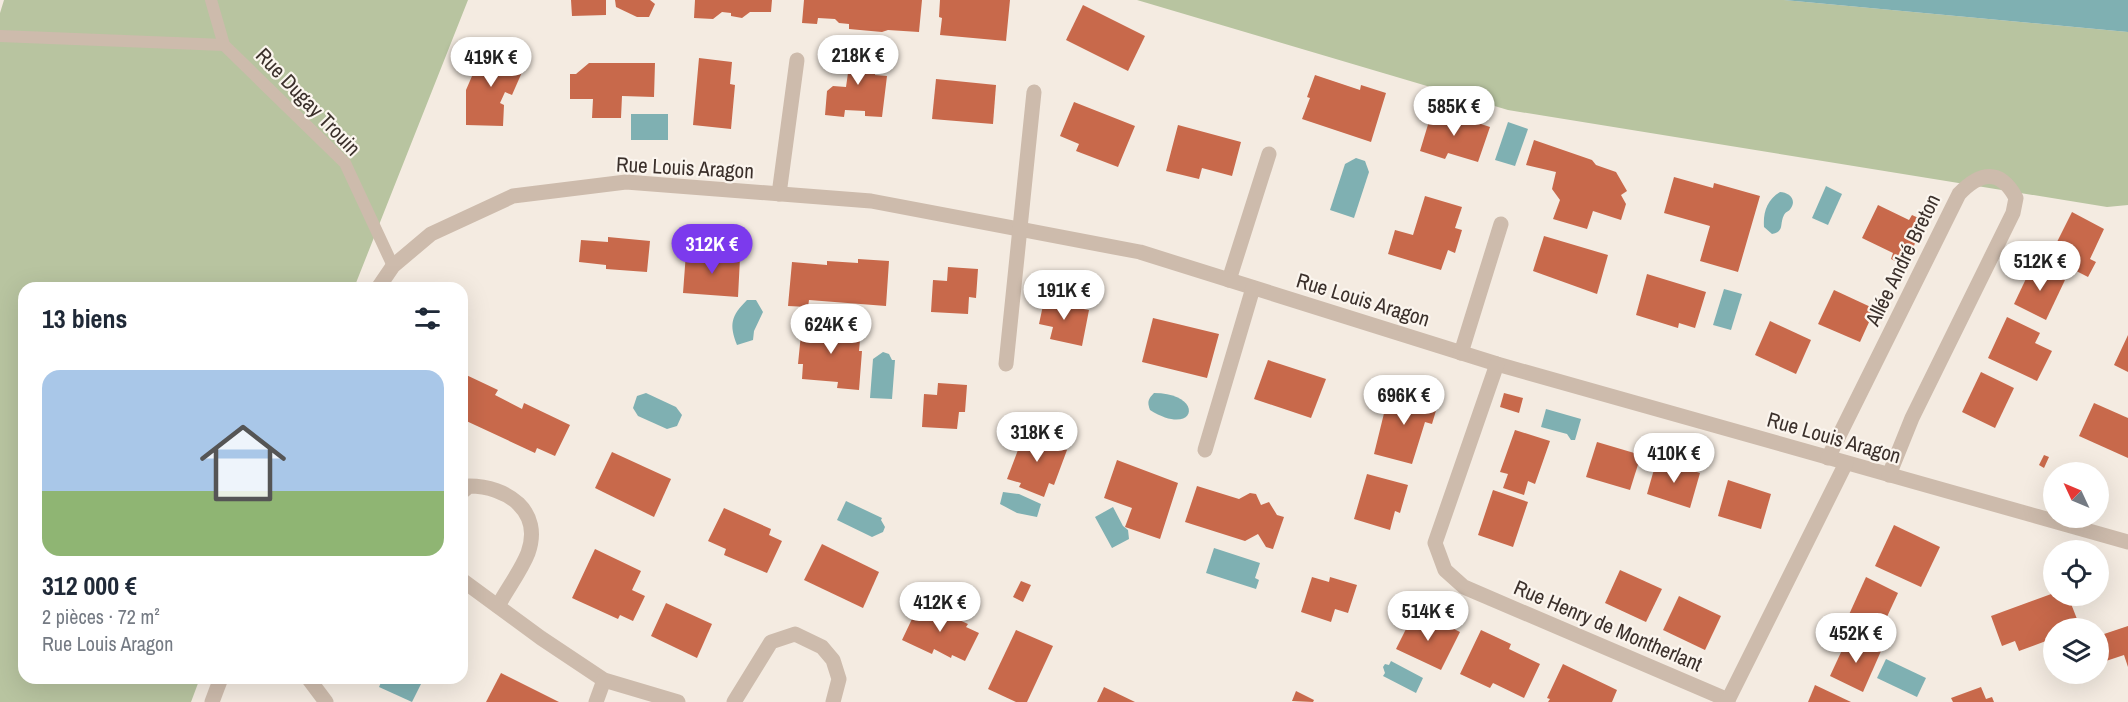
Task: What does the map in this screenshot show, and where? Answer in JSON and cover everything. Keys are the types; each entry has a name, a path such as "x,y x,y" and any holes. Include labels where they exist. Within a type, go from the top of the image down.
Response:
{"street":[{"name":"Rue Louis Aragon","path":"779,194 797,60"},
{"path":"1006,364 1034,92"},
{"path":"1230,280 1269,154"},
{"name":"Allée André Breton","path":"1828,458 1959,194 1969,183 1983,176 2000,179 2010,186 2016,198 2013,213 1912,418 1889,475"},
{"name":"Rue Louis Aragon","path":"382,282 393,266 431,234 513,196 626,182 870,201 1140,252 1497,364 2128,542"},
{"path":"1461,353 1501,224"},
{"path":"1205,450 1253,288"},
{"name":"Rue Henry de Montherlant","path":"1497,364 1435,543 1445,570 1464,587 1727,701 1846,463"},
{"path":"468,487 485,486 516,500 524,508 532,530 528,553 498,606"},
{"path":"468,584 541,638 604,680 678,702"},
{"path":"734,702 771,642 795,634 822,646 833,660 839,679 833,702"},
{"path":"596,702 604,680"},
{"path":"212,702 219,684"},
{"path":"312,684 326,702"}],"lane":[{"name":"Rue Dugay Trouin","path":"211,0 224,45 345,163 393,266"},
{"path":"0,36 224,45"}],"green space":[{"path":"4,0 468,0 356,282 18,282 18,684 198,684 191,702 0,702 0,13"},
{"path":"1137,0 1784,0 2128,32 2128,205 2107,207 1508,110"}],"water":[{"path":"1784,0 2128,0 2128,32"},
{"path":"631,114 668,114 668,140 631,140"},
{"path":"1508,122 1528,129 1515,166 1495,160"},
{"path":"1356,158 1365,161 1369,172 1354,218 1330,210 1345,164"},
{"path":"1826,186 1842,194 1828,225 1812,218"},
{"path":"1780,192 1791,197 1793,205 1784,215 1779,231 1772,234 1764,227 1764,216 1769,203"},
{"path":"1724,289 1742,294 1731,330 1713,325"},
{"path":"747,300 756,300 763,312 754,331 753,340 737,345 732,326 733,321"},
{"path":"883,352 895,360 892,399 870,398 873,359"},
{"path":"646,393 676,407 682,415 677,426 667,429 638,416 633,408 637,396"},
{"path":"1154,393 1171,395 1182,400 1188,406 1189,412 1185,417 1177,420 1166,418 1150,410 1149,401"},
{"path":"1546,409 1581,419 1575,440 1571,440 1567,434 1541,427"},
{"path":"1003,492 1019,494 1041,504 1037,517 1017,513 1000,504"},
{"path":"846,501 882,518 885,527 883,532 872,537 837,520"},
{"path":"1113,507 1123,526 1128,530 1129,539 1112,548 1095,517"},
{"path":"1214,548 1260,563 1255,578 1259,580 1256,589 1206,573"},
{"path":"1886,659 1926,678 1917,697 1877,678"},
{"path":"1391,661 1423,678 1416,693 1383,676 1385,673 1383,667 1385,664 1389,665"},
{"path":"380,684 421,684 412,702 379,687"}],"building":[{"path":"571,0 606,0 606,15 572,16"},
{"path":"615,0 650,0 655,4 649,17 637,17 616,7"},
{"path":"695,0 772,0 771,12 750,12 742,18 722,12 713,19 694,18"},
{"path":"804,0 922,0 919,32 849,29 849,24 839,23 835,19 818,18 817,24 802,23"},
{"path":"940,0 1010,0 1006,41 940,35 942,18 939,17"},
{"path":"1083,5 1145,36 1128,71 1066,40"},
{"path":"485,46 526,63 512,95 505,92 500,103 504,105 503,126 466,125 466,90"},
{"path":"842,48 877,51 875,75 887,76 882,117 865,116 865,111 845,110 844,117 825,115 827,91 833,86 846,87 848,73 839,72"},
{"path":"699,58 732,62 730,84 735,85 731,129 693,125"},
{"path":"589,63 655,63 654,97 622,96 621,118 592,118 593,99 570,99 570,74 576,74"},
{"path":"1315,75 1360,90 1361,85 1386,93 1371,142 1302,119"},
{"path":"936,79 996,85 993,124 932,119"},
{"path":"1074,102 1135,126 1118,167 1076,151 1079,144 1060,136"},
{"path":"1433,108 1490,127 1478,162 1448,153 1445,159 1420,151"},
{"path":"1178,125 1241,142 1232,176 1202,168 1199,179 1166,171"},
{"path":"1534,140 1592,160 1596,165 1616,172 1627,191 1621,195 1626,204 1621,220 1593,211 1587,229 1553,219 1560,200 1552,189 1556,172 1526,165"},
{"path":"1674,177 1713,188 1714,183 1760,196 1738,272 1700,261 1710,226 1664,213"},
{"path":"1425,196 1462,207 1455,228 1462,230 1455,253 1448,250 1441,270 1388,254 1395,230 1413,235"},
{"path":"1878,205 1909,220 1912,215 1925,221 1905,266 1891,259 1893,253 1862,238"},
{"path":"2072,212 2104,229 2090,259 2096,262 2088,277 2045,255 2052,242 2056,244"},
{"path":"1544,236 1608,255 1597,294 1533,271"},
{"path":"608,237 650,241 647,272 606,269 606,265 579,262 581,240 608,242"},
{"path":"704,252 740,258 738,297 683,293 686,253 704,255"},
{"path":"858,259 889,261 886,306 809,300 808,307 788,306 792,262 827,265 827,261 858,263"},
{"path":"2033,264 2065,280 2046,320 2014,304"},
{"path":"948,267 978,269 976,298 969,297 968,314 931,312 933,280 947,281"},
{"path":"1647,274 1706,292 1695,328 1679,323 1678,328 1636,315"},
{"path":"1834,290 1875,309 1860,342 1818,324"},
{"path":"1045,296 1074,302 1073,307 1089,310 1082,346 1050,339 1053,327 1039,324"},
{"path":"2007,317 2040,333 2035,343 2052,351 2037,381 1988,358"},
{"path":"1153,318 1219,334 1207,378 1142,362"},
{"path":"1770,321 1811,340 1796,374 1755,355"},
{"path":"802,324 861,329 859,390 837,388 838,382 802,379 803,364 798,364"},
{"path":"2128,335 2128,372 2114,365"},
{"path":"1268,360 1326,379 1311,418 1254,399"},
{"path":"1981,372 2014,388 1995,428 1962,412"},
{"path":"468,376 498,390 495,395 522,409 524,403 570,425 555,456 537,448 535,453 468,422"},
{"path":"938,383 967,385 965,412 959,412 957,429 922,427 924,394 937,395"},
{"path":"1389,393 1424,403 1426,394 1440,397 1432,424 1425,422 1412,464 1374,454"},
{"path":"1504,393 1523,398 1519,413 1500,407"},
{"path":"2094,403 2128,418 2128,458 2079,436"},
{"path":"1026,429 1054,439 1052,445 1067,450 1054,485 1049,483 1044,497 1019,487 1021,483 1007,479"},
{"path":"1515,430 1550,441 1535,484 1528,481 1524,495 1503,488 1508,474 1500,472"},
{"path":"1597,442 1641,455 1630,490 1586,477"},
{"path":"612,452 671,479 654,517 595,488"},
{"path":"2044,455 2049,457 2047,462 2043,462 2043,467 2039,465"},
{"path":"1657,459 1700,473 1690,508 1647,494"},
{"path":"1117,460 1178,483 1160,539 1125,527 1132,508 1104,498"},
{"path":"1367,474 1408,485 1400,513 1395,511 1390,530 1354,519"},
{"path":"1728,480 1771,494 1761,529 1718,516"},
{"path":"1197,486 1239,499 1250,493 1256,494 1261,505 1269,502 1277,515 1284,517 1273,549 1266,547 1258,534 1245,541 1185,522"},
{"path":"1493,490 1528,502 1513,547 1478,535"},
{"path":"724,508 771,529 769,535 782,541 767,573 724,555 726,549 708,541"},
{"path":"1894,525 1940,547 1921,587 1875,566"},
{"path":"822,544 879,572 863,608 804,580"},
{"path":"595,549 641,571 632,590 645,596 633,621 620,615 618,619 572,598"},
{"path":"1620,570 1662,589 1646,622 1605,603"},
{"path":"1312,577 1329,582 1330,577 1357,585 1348,613 1335,609 1331,622 1301,612"},
{"path":"1866,577 1898,593 1879,634 1847,619"},
{"path":"1021,581 1031,585 1023,602 1013,597"},
{"path":"1679,596 1721,616 1705,650 1663,630"},
{"path":"2043,597 2043,606 2072,606 2077,618 2043,618 2043,642 2019,651 2015,641 2002,646 1991,616"},
{"path":"920,602 968,624 966,627 979,633 965,661 952,655 951,658 934,649 932,654 902,640"},
{"path":"666,603 712,624 697,658 651,636"},
{"path":"1413,615 1431,624 1434,619 1460,632 1441,670 1396,649"},
{"path":"2128,626 2128,667 2124,655 2109,660 2109,632"},
{"path":"1016,630 1053,646 1027,702 1016,702 988,689"},
{"path":"1481,630 1511,644 1509,649 1540,664 1524,698 1493,683 1490,688 1460,674"},
{"path":"1849,635 1881,651 1863,692 1830,676"},
{"path":"1563,664 1617,690 1612,702 1548,702 1550,699 1547,698"},
{"path":"501,673 559,702 486,702"},
{"path":"1815,685 1851,702 1808,702"},
{"path":"1104,687 1135,702 1097,702"},
{"path":"1981,687 1986,699 1992,697 1994,702 1953,702 1951,698"},
{"path":"1296,691 1314,700 1313,702 1292,701"}]}
